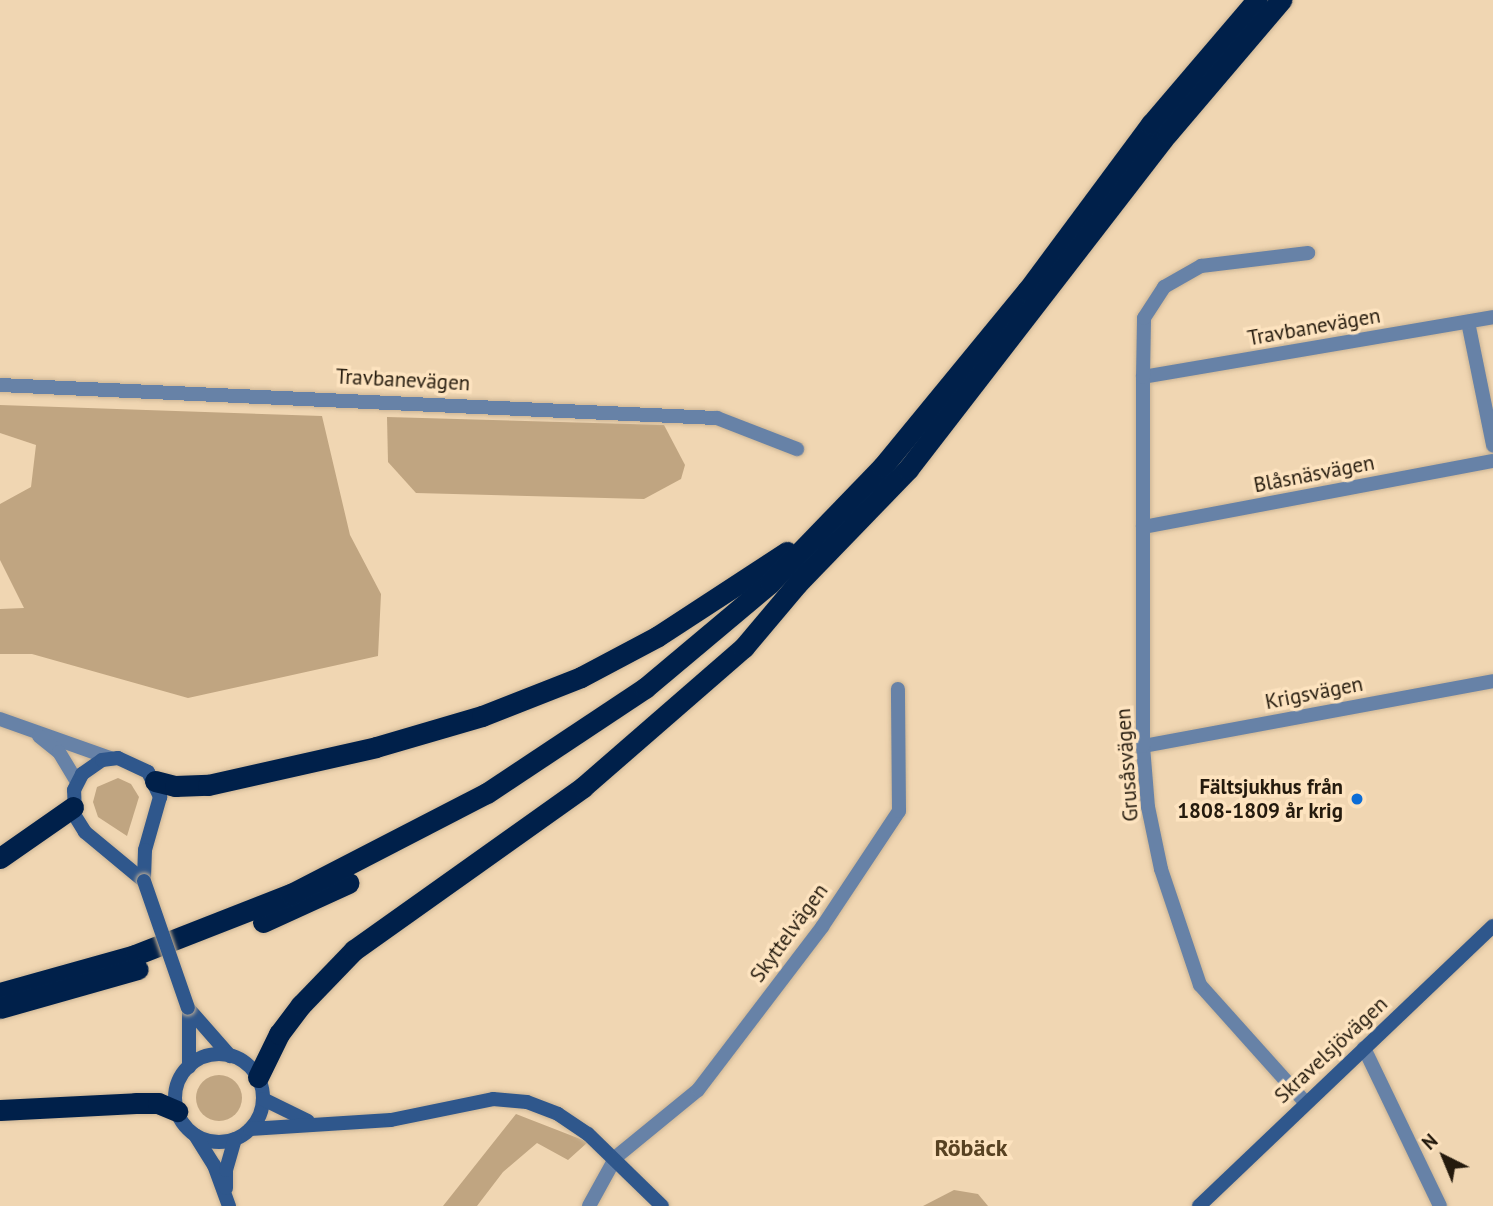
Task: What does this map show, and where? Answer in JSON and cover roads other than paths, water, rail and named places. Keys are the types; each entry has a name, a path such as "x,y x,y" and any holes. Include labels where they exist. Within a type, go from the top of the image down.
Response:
{"highway":[{"path":"0,992 135,955 227,922 377,853 487,793 645,688 761,590 828,523 949,387 1151,124 1257,0"},
{"path":"258,1077 279,1034 300,1005 354,950 514,838 663,721 744,647 797,584 908,469 1168,134 1281,0"},
{"path":"155,782 175,786 221,782 439,730 520,702 581,677 659,636 828,523"},
{"path":"0,1008 135,970 220,939 385,865 565,760 651,700 797,584"},
{"path":"0,858 73,807"},
{"path":"0,1110 136,1103 158,1104 177,1111"}],"main road":[{"path":"144,881 85,832 73,807 77,782 94,763 110,758 135,762 155,782 159,807 145,850 144,881 188,1008 189,1066 176,1090 177,1111 195,1135 228,1201"},
{"name":"Skravelsjövägen","path":"1199,1206 1305,1102 1493,926"},
{"path":"188,1008 230,1056 249,1066 258,1077 263,1099 250,1129"},
{"path":"189,1066 205,1057 230,1056"},
{"path":"263,1099 312,1123"},
{"path":"195,1135 214,1142 235,1139 250,1129 391,1120 501,1099 558,1114 616,1157 662,1206"},
{"path":"228,1201 226,1170 235,1139"}],"street":[{"name":"Grusåsvägen","path":"1305,1102 1200,985 1161,869 1148,807 1143,746 1143,377 1144,318 1164,287 1201,266 1308,253"},
{"name":"Travbanevägen","path":"1143,377 1493,317"},
{"path":"1468,321 1493,445"},
{"name":"Travbanevägen","path":"0,385 340,397 718,418 797,449"},
{"name":"Blåsnäsvägen","path":"1143,527 1493,461"},
{"name":"Krigsvägen","path":"1143,746 1493,681"},
{"name":"Skyttelvägen","path":"616,1157 698,1090 828,919 899,811 898,689"},
{"path":"0,719 110,758"},
{"path":"26,728 59,752 77,782"},
{"path":"1364,1048 1440,1206"},
{"path":"589,1206 616,1157"}],"place":[{"name":"Fältsjukhus från 1808-1809 år krig","path":"1357,799"}],"district":[{"name":"Röbäck","path":"971,1148"}]}
